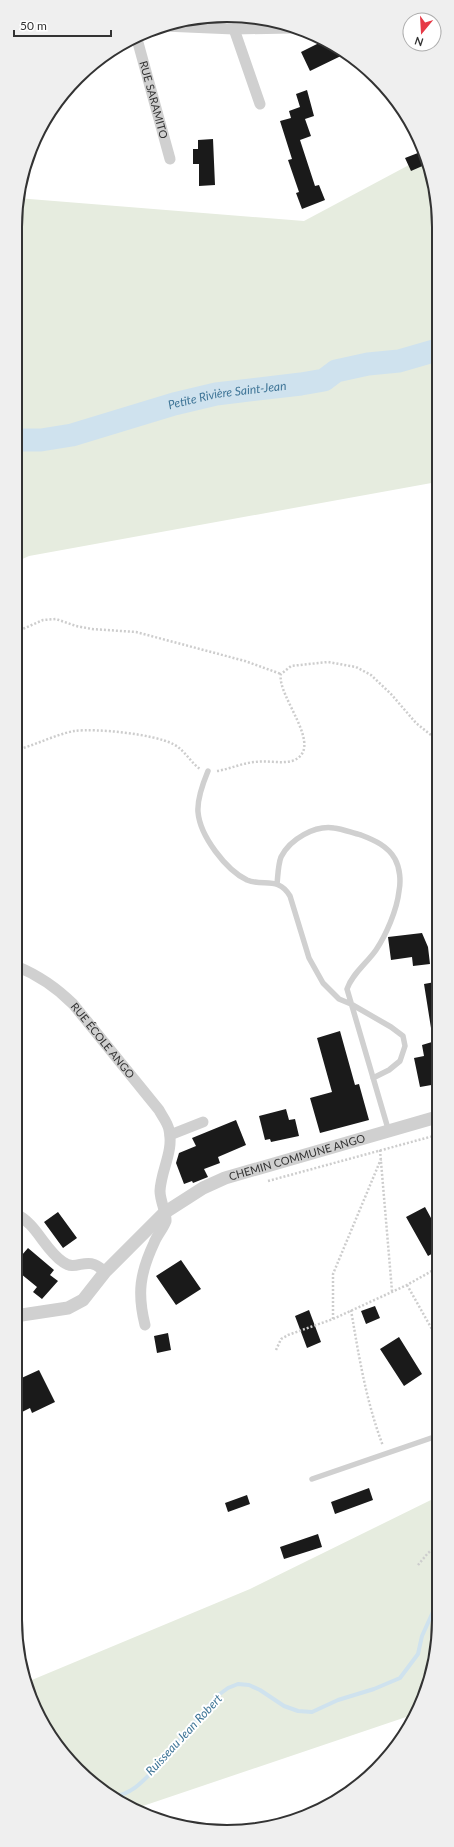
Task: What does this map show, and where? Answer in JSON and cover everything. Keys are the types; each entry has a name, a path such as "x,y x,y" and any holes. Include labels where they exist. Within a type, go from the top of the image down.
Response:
{"street":[{"path":"183,27 234,29 277,28"},
{"path":"234,29 260,104"},
{"name":"RUE SARAMITO","path":"138,42 170,160"},
{"name":"RUE ÉCOLE ANGO","path":"22,969 47,982 61,992 73,1004 159,1110 167,1125 170,1135 169,1154 160,1190 164,1213"},
{"name":"CHEMIN COMMUNE ANGO","path":"22,1315 63,1308 76,1304 90,1293 106,1272 164,1213 196,1192 225,1178 432,1119"},
{"path":"170,1135 203,1122"},
{"path":"145,1325 140,1300 140,1285 154,1243 166,1221 167,1218 164,1213"},
{"path":"22,1218 28,1221 64,1263 74,1266 94,1264 106,1272"}],"lane":[{"path":"208,771 200,796 198,812 201,827 224,864 248,880 277,884 285,887 290,896 309,958 323,983 339,999 351,1004 391,1027 403,1036 405,1046 400,1061 389,1070 373,1078"},
{"path":"277,884 281,857 289,846 299,838 316,829 334,828 368,838 386,847 395,859 399,872 400,890 396,909 376,949 349,982 347,989 389,1132"},
{"path":"312,1479 432,1438"}],"path":[{"path":"22,629 43,620 56,619 76,626 92,629 136,632 245,661 281,674"},
{"path":"281,674 291,666 328,662 356,667 371,675 391,694 416,723 432,736"},
{"path":"22,748 74,731 97,730 165,740 182,750 196,766 208,771 222,770 256,761 285,762 299,757 303,751 304,737 281,685 281,674"},
{"path":"268,1181 432,1136"},
{"path":"380,1150 392,1291"},
{"path":"333,1319 333,1274 381,1159"},
{"path":"276,1350 281,1339 288,1335 333,1319 407,1285 432,1271"},
{"path":"407,1285 432,1329"},
{"path":"351,1310 364,1386 373,1420 386,1454"},
{"path":"418,1565 432,1550"}],"shaded area":[{"path":"420,159 428,187 432,214 432,483 29,556 22,559 22,214 24,199 304,221"},
{"path":"432,1499 432,1633 425,1673 408,1716 142,1806 124,1798 102,1783 82,1765 64,1745 43,1711 31,1680 250,1589"}],"building":[{"path":"318,43 340,56 310,71 301,52"},
{"path":"307,90 314,116 305,119 311,136 300,140 315,186 319,185 325,200 302,209 296,193 299,192 288,160 292,159 280,121 291,118 289,111 300,107 296,94"},
{"path":"213,139 215,185 199,186 199,164 193,164 193,149 198,149 198,140"},
{"path":"418,153 423,166 411,171 405,158"},
{"path":"422,933 428,947 430,964 413,966 412,957 391,960 388,937"},
{"path":"432,983 432,1028 431,1028 424,984"},
{"path":"340,1031 355,1085 359,1084 369,1120 320,1133 310,1098 332,1092 317,1038"},
{"path":"432,1042 432,1085 420,1087 414,1058 424,1056 422,1045"},
{"path":"286,1109 289,1120 295,1119 299,1136 271,1142 270,1139 265,1140 259,1116"},
{"path":"236,1120 246,1145 218,1157 220,1163 204,1169 208,1177 193,1183 192,1181 184,1184 176,1163 179,1153 196,1146 192,1138"},
{"path":"425,1207 432,1220 432,1254 428,1256 406,1217"},
{"path":"58,1212 77,1238 63,1248 44,1222"},
{"path":"28,1248 54,1270 50,1275 58,1281 42,1299 33,1292 37,1287 22,1275 22,1255"},
{"path":"181,1260 201,1289 176,1305 156,1276"},
{"path":"375,1306 380,1318 366,1324 361,1311"},
{"path":"309,1310 321,1342 307,1348 295,1316"},
{"path":"168,1333 171,1350 157,1353 154,1336"},
{"path":"399,1337 422,1374 404,1386 380,1349"},
{"path":"39,1370 55,1402 32,1413 30,1408 22,1412 22,1378"},
{"path":"369,1488 373,1500 335,1514 331,1502"},
{"path":"247,1495 250,1504 228,1512 225,1503"},
{"path":"318,1534 322,1547 284,1559 280,1547"}],"waterway":[{"name":"Petite Rivière Saint-Jean","path":"22,440 41,440 72,435 174,404 216,394 324,380 336,371 368,364 399,361 432,351"},
{"name":"Ruisseau Jean Robert","path":"120,1795 131,1790 144,1780 217,1696 228,1688 238,1684 249,1685 260,1690 284,1706 298,1711 312,1712 338,1700 374,1689 400,1678 418,1654 422,1636 432,1614"}]}
